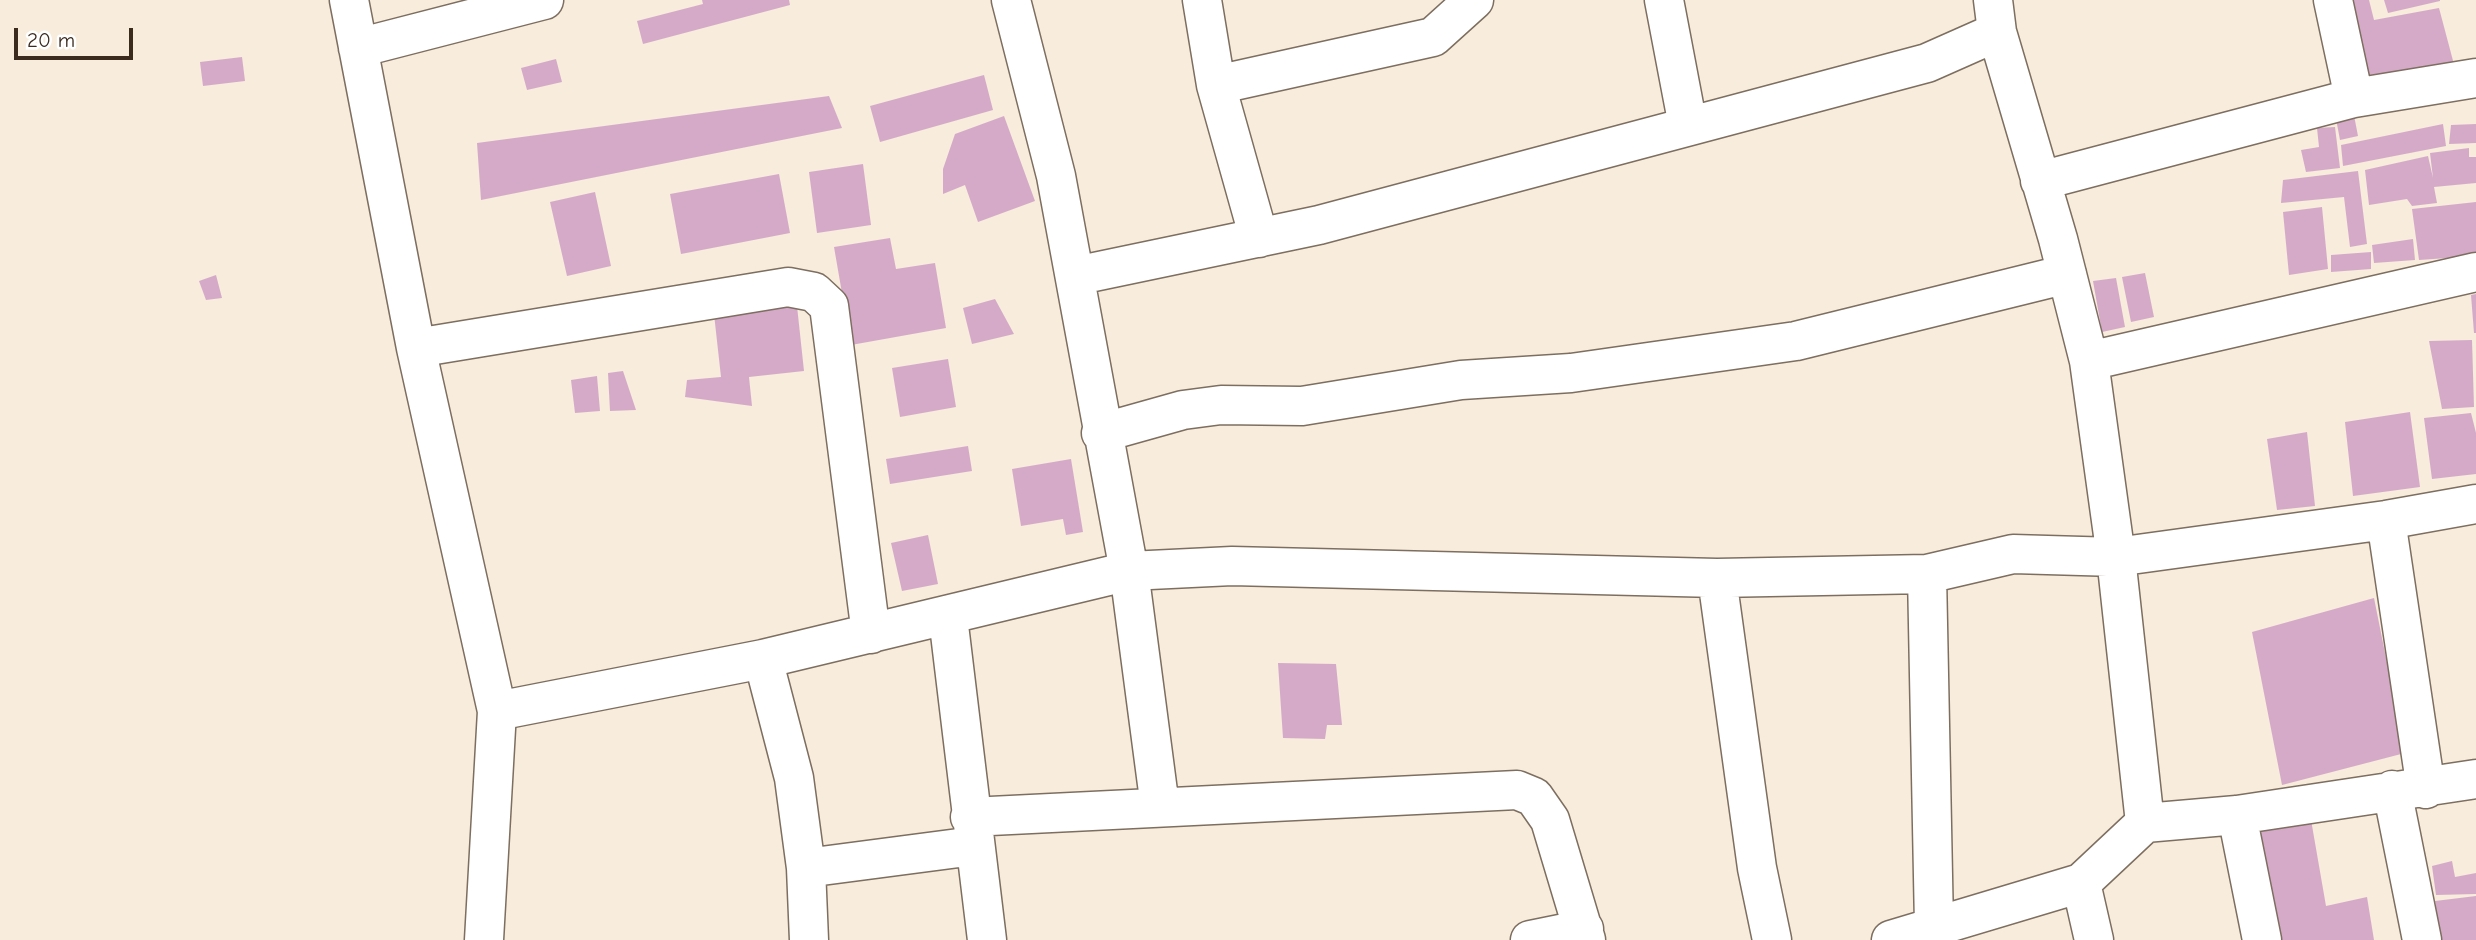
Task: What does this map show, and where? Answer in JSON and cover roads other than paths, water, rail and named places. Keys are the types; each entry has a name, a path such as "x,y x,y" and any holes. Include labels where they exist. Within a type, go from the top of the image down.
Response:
{"street":[{"path":"349,0 416,348 497,711 484,940"},
{"path":"358,48 544,0"},
{"path":"1010,0 1056,176 1075,276 1101,433 1129,571 1160,807"},
{"path":"1202,0 1216,85 1259,238"},
{"path":"1216,85 1433,37 1474,0"},
{"path":"1664,0 1688,126"},
{"path":"2333,0 2354,98"},
{"path":"1075,276 1319,225 1927,62 1995,16 2089,361 2116,557 2145,823"},
{"path":"2040,181 2354,98 2476,78"},
{"path":"2089,361 2476,272"},
{"path":"1101,433 1183,411 1221,405 1302,406 1461,380 1571,373 1796,341 2067,274"},
{"path":"416,348 788,287 814,292 829,306 871,634"},
{"path":"497,711 763,659 948,617 1129,571 1232,566 1399,567 1717,578 1927,574 2013,554 2116,557 2386,520 2476,504"},
{"path":"2386,520 2421,940"},
{"path":"1927,574 1935,933"},
{"path":"1717,578 1757,868 1772,940"},
{"path":"948,617 972,831 988,940"},
{"path":"763,659 794,778 806,867 809,940"},
{"path":"1891,940 1935,933 2081,883 2145,823 2237,815 2476,779"},
{"path":"806,867 972,831 1160,807 1517,790 1534,797 1550,820 1585,934 1530,940"},
{"path":"2237,815 2262,940"},
{"path":"2081,883 2094,940"}]}
